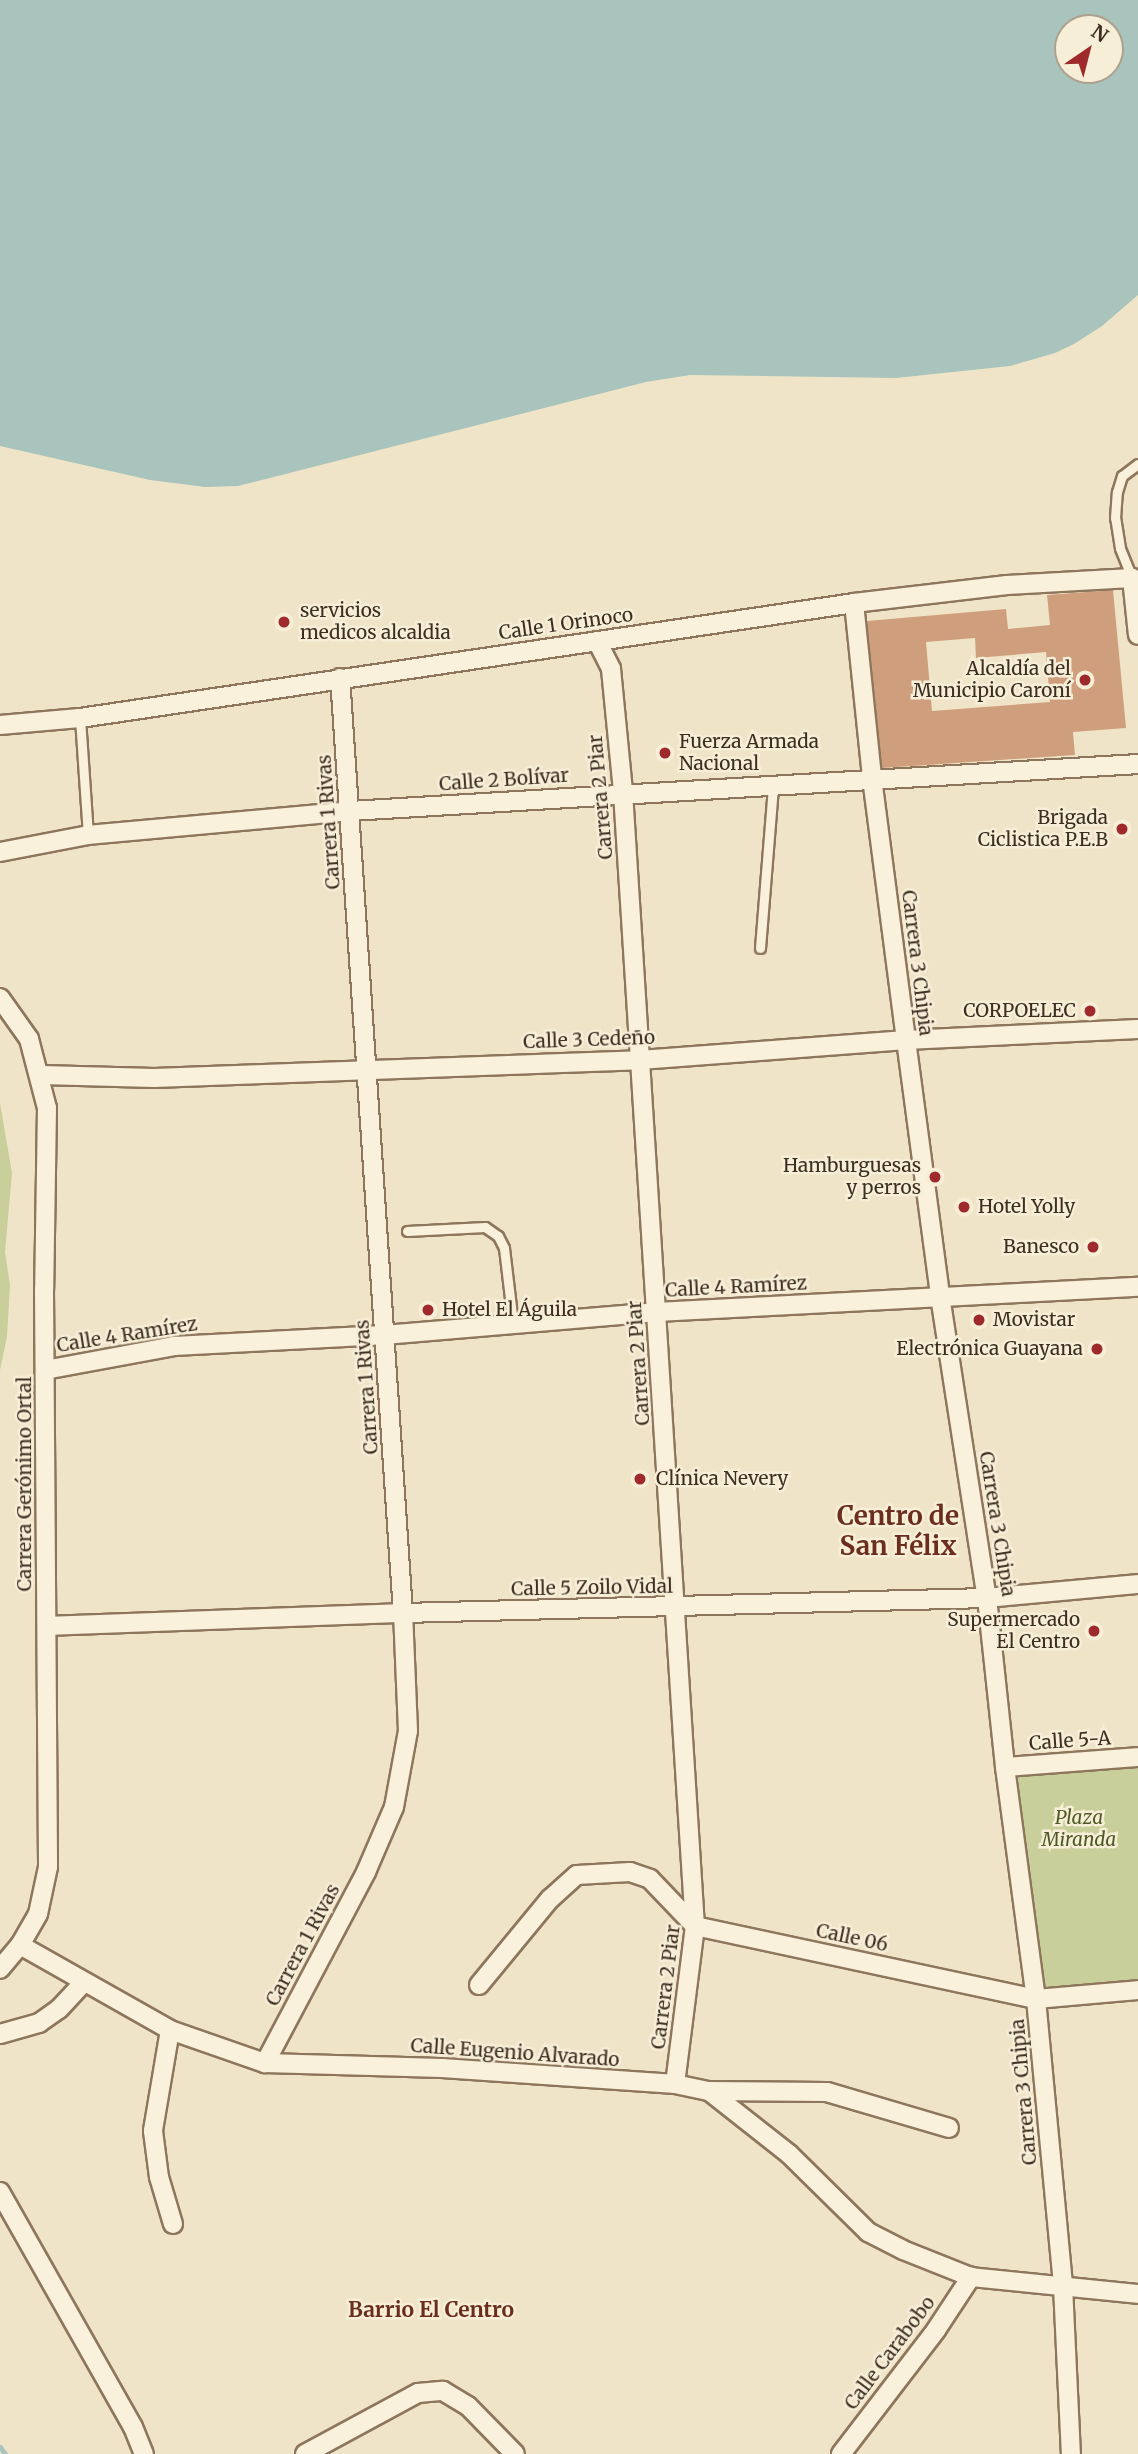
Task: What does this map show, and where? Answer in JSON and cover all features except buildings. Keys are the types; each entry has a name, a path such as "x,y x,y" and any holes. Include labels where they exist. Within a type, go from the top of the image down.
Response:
{"street":[{"name":"Calle 1 Orinoco","path":"0,725 80,718 854,603 1007,585 1135,580"},
{"path":"1135,580 1138,635"},
{"name":"Carrera 3 Chipia","path":"854,603 872,778 906,1040 940,1296 987,1598 1004,1767 1037,1999 1063,2286 1071,2454"},
{"name":"Carrera 2 Piar","path":"597,641 611,669 623,792 695,1926 675,2084"},
{"name":"Carrera 1 Rivas","path":"265,2063 366,1872 394,1807 408,1731 403,1613 340,678"},
{"name":"Calle 2 Bolívar","path":"0,852 88,835 350,811 773,783 1138,764"},
{"name":"Carrera Gerónimo Ortal","path":"0,998 29,1038 41,1075 47,1108 45,1370 48,1867 38,1914 20,1945 0,1969"},
{"name":"Calle 3 Cedeño","path":"41,1075 154,1078 640,1060 906,1040 1138,1029"},
{"name":"Calle 4 Ramírez","path":"45,1370 174,1346 384,1335 656,1312 1138,1286"},
{"name":"Calle 5 Zoilo Vidal","path":"47,1626 403,1613 987,1598 1138,1584"},
{"name":"Calle 5-A","path":"1004,1767 1138,1757"},
{"path":"479,1985 550,1899 578,1875 630,1872 650,1879 695,1926"},
{"name":"Calle 06","path":"695,1926 1037,1999 1138,1990"},
{"name":"Calle Eugenio Alvarado","path":"20,1945 170,2030 265,2063 442,2068 675,2084 709,2091 789,2154 868,2232 971,2277 1138,2294"},
{"path":"0,2035 39,2022 59,2009 84,1982"},
{"path":"170,2030 153,2131 159,2177 173,2224"},
{"path":"709,2091 827,2092 949,2128"},
{"path":"0,2192 133,2427 144,2454"},
{"name":"Calle Carabobo","path":"841,2454 936,2330 971,2277"},
{"path":"305,2454 418,2393 443,2391 468,2406 515,2454"}],"lane":[{"path":"1135,580 1121,548 1115,519 1117,492 1122,476 1138,464"},
{"path":"80,718 88,835"},
{"path":"760,948 773,783"},
{"path":"407,1231 485,1227 498,1236 504,1248 513,1323"}],"green space":[{"path":"0,1103 12,1173 5,1252 10,1285 7,1337 0,1370"},
{"name":"Plaza Miranda","path":"1138,1763 1138,1984 1043,1992 1011,1772"}],"water":[{"path":"0,0 1138,0 1138,295 1102,326 1074,344 1055,353 1010,366 896,378 690,375 646,382 238,486 205,487 150,480 0,446"}],"waterway":[{"path":"0,2447 5,2454"}],"place":[{"name":"servicios medicos alcaldia","path":"284,622"},
{"name":"Alcaldía del Municipio Caroní","path":"1085,680"},
{"name":"Fuerza Armada Nacional","path":"665,753"},
{"name":"Brigada Ciclistica P.E.B","path":"1122,829"},
{"name":"CORPOELEC","path":"1090,1011"},
{"name":"Hamburguesas y perros","path":"935,1177"},
{"name":"Hotel Yolly","path":"964,1207"},
{"name":"Banesco","path":"1093,1247"},
{"name":"Hotel El Águila","path":"428,1310"},
{"name":"Movistar","path":"979,1320"},
{"name":"Electrónica Guayana","path":"1097,1349"},
{"name":"Clínica Nevery","path":"640,1479"},
{"name":"Supermercado El Centro","path":"1094,1631"}],"district":[{"name":"Centro de San Félix","path":"898,1531"},
{"name":"Barrio El Centro","path":"431,2310"}]}
